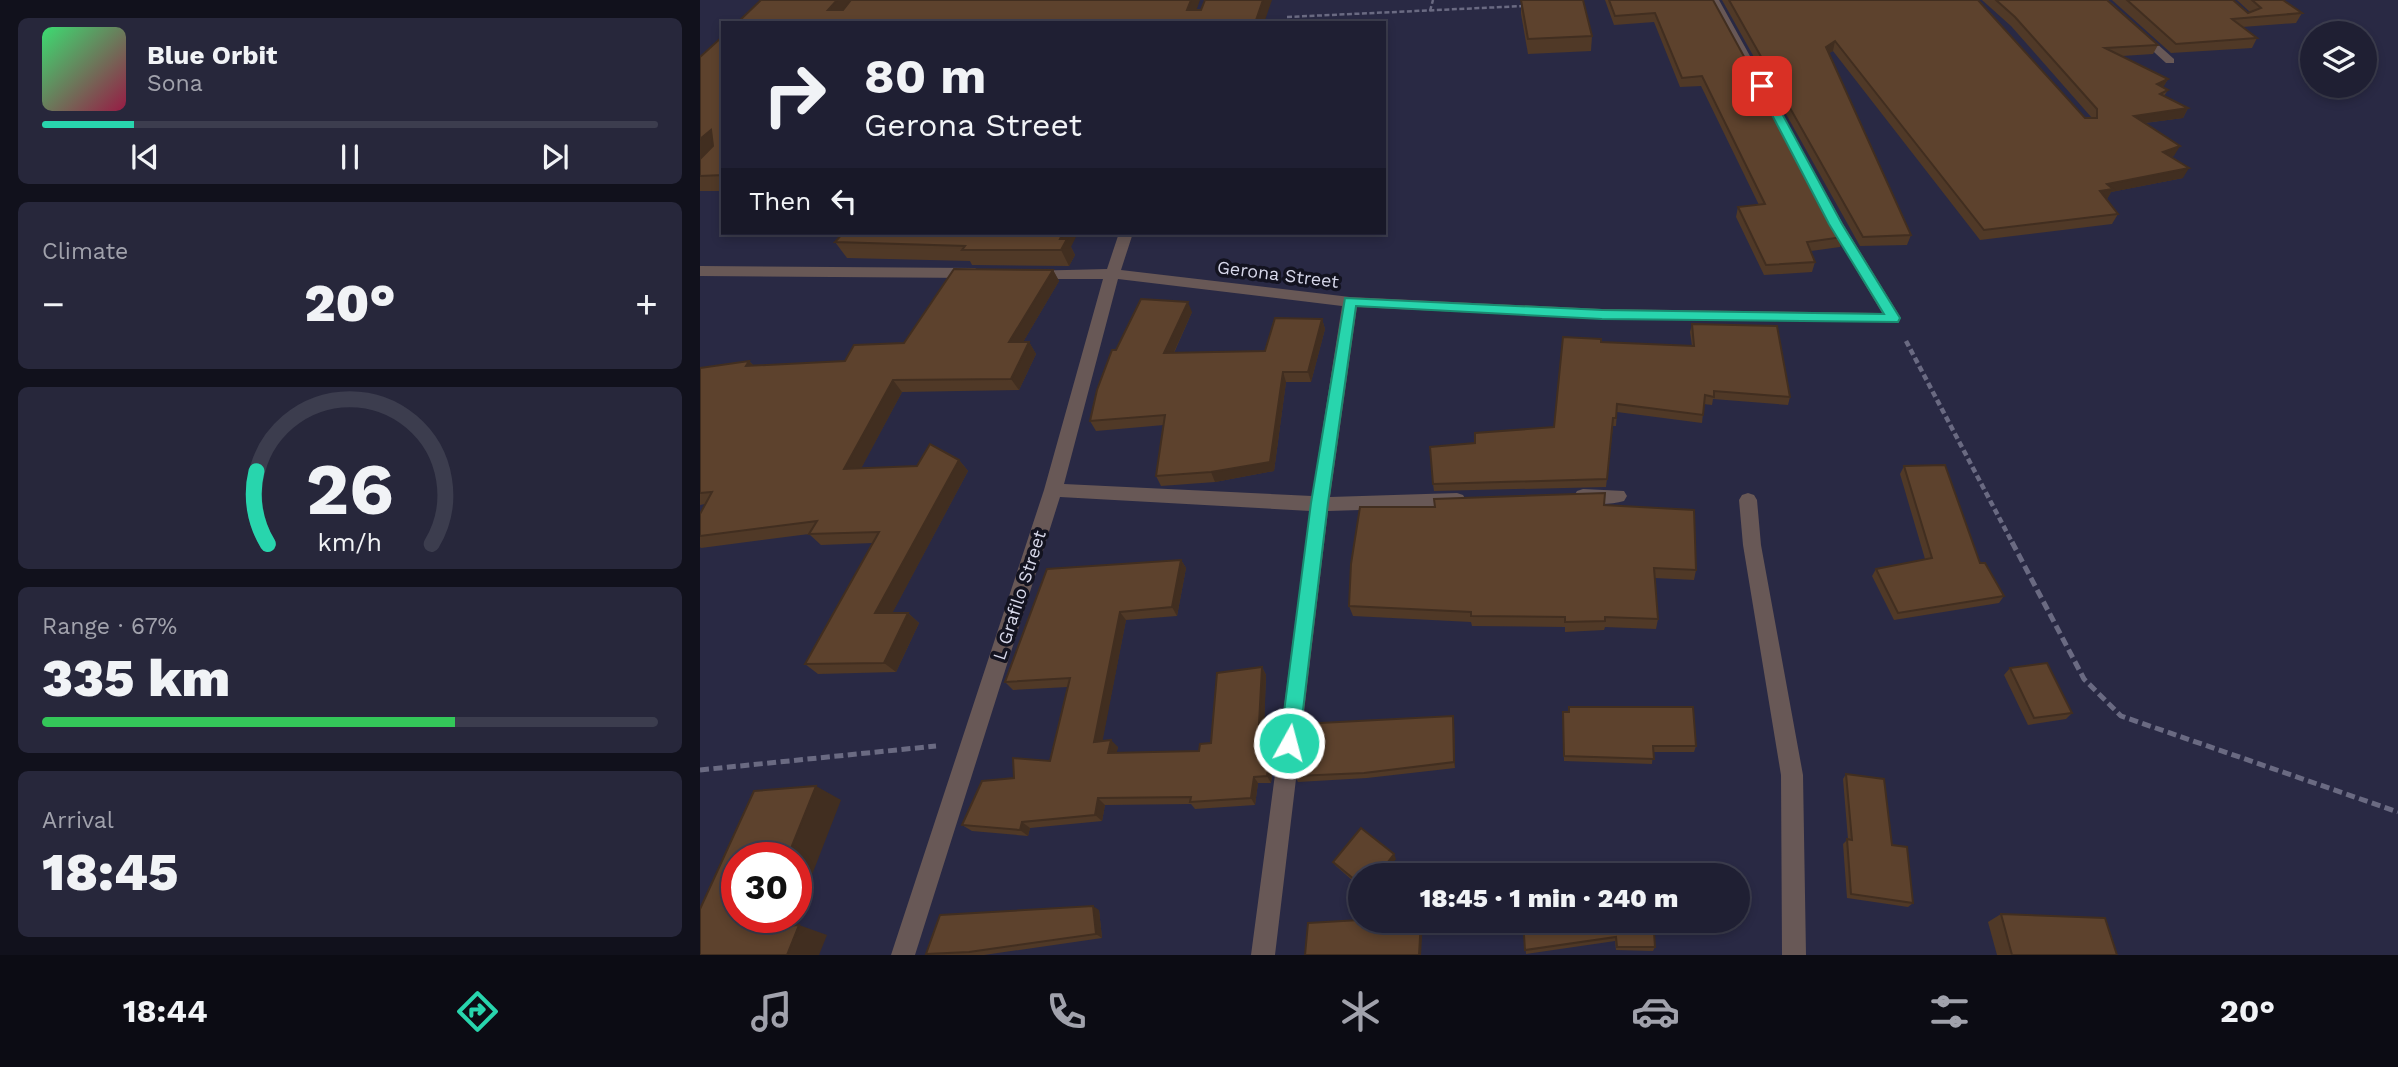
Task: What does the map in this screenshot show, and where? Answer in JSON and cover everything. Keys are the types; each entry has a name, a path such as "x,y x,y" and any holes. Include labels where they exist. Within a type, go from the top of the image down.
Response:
{"street":[{"path":"1714,0 1836,224 1894,318"},
{"path":"2102,0 2170,61"},
{"name":"L Grafilo Street","path":"903,955 1053,490 1125,235"},
{"path":"700,271 989,273"},
{"name":"Gerona Street","path":"1017,273 1113,274 1350,302 1602,314 1894,318"},
{"path":"1263,955 1320,503 1350,302"},
{"path":"1053,490 1320,503 1469,499"},
{"path":"1564,497 1618,495"},
{"path":"1748,500 1752,545 1792,775 1794,955"}],"path":[{"path":"1430,10 1433,0"},
{"path":"1287,17 1529,6"},
{"path":"1894,318 2084,679 2121,716 2398,811"},
{"path":"700,769 972,742"}],"building":[{"path":"761,0 837,0 828,10 843,10 851,0 1191,0 1187,10 1201,10 1205,0 1263,0 1256,21 739,21"},
{"path":"1521,0 1583,0 1592,36 1528,39"},
{"path":"1609,0 1713,0 1843,237 1807,242 1815,262 1766,265 1738,207 1765,204 1702,76 1682,78 1655,13 1615,16"},
{"path":"1729,0 1978,0 2085,118 2097,118 2097,109 2015,17 1996,0 2107,0 2158,45 2105,48 2168,79 2157,84 2168,90 2160,94 2188,108 2134,116 2180,146 2163,152 2189,168 2107,184 2113,189 2100,191 2118,214 1984,230 1835,41 1826,47 1911,235 1863,237"},
{"path":"2127,0 2233,0 2248,13 2261,8 2252,0 2283,0 2302,13 2232,19 2257,38 2176,44"},
{"path":"721,38 721,175 700,176 700,159 713,146 711,130 700,139 700,57"},
{"path":"841,235 1062,235 1060,239 1067,239 1061,250 962,250 965,246 835,242"},
{"path":"954,269 1053,270 1009,342 1029,342 1011,379 893,380 844,469 917,466 930,444 959,460 875,613 908,613 884,663 805,664 879,532 809,534 817,521 700,536 700,514 712,492 700,493 700,368 749,361 746,366 845,361 854,345 904,343"},
{"path":"1141,299 1188,302 1164,353 1265,351 1275,318 1322,319 1308,372 1283,372 1270,462 1211,472 1156,476 1165,415 1090,421 1097,390 1112,350 1116,350"},
{"path":"1692,324 1777,326 1790,397 1714,391 1714,397 1705,395 1703,415 1617,404 1616,418 1613,418 1607,479 1433,484 1430,447 1475,443 1475,433 1554,427 1563,337 1601,339 1601,342 1694,346"},
{"path":"1945,465 1980,563 1985,563 2004,596 1898,613 1876,569 1932,558 1904,466"},
{"path":"1605,493 1604,505 1694,510 1696,570 1654,568 1658,619 1605,617 1605,621 1565,622 1565,617 1471,616 1471,612 1349,606 1351,564 1360,507 1435,507 1434,499"},
{"path":"1181,560 1172,607 1120,612 1094,742 1111,740 1108,753 1199,751 1200,744 1211,743 1217,673 1262,667 1259,724 1274,724 1267,776 1254,777 1251,798 1190,802 1191,797 1098,798 1095,815 1022,822 1020,830 962,825 982,781 1014,778 1013,758 1050,761 1070,678 1005,682 1047,569"},
{"path":"2047,663 2072,713 2034,718 2010,668"},
{"path":"1569,707 1693,707 1696,746 1653,746 1654,759 1564,756 1563,712 1569,712"},
{"path":"1453,716 1454,762 1364,773 1295,776 1301,724"},
{"path":"1846,774 1884,779 1892,845 1907,847 1913,903 1851,894 1847,839 1852,840"},
{"path":"816,786 793,842 731,842 754,791"},
{"path":"1361,828 1394,854 1387,863 1348,863 1348,874 1333,862"},
{"path":"721,863 721,933 796,933 787,955 700,955 700,909"},
{"path":"1093,906 1096,934 969,952 926,954 940,915"},
{"path":"2001,914 2105,918 2117,955 2012,955"},
{"path":"1348,921 1348,933 1420,933 1419,955 1305,955 1308,923"},
{"path":"1524,933 1654,933 1655,947 1617,947 1616,937 1525,950"}],"route":[{"path":"1289,743 1320,503 1350,302 1602,314 1894,318 1836,224 1762,86"}]}
